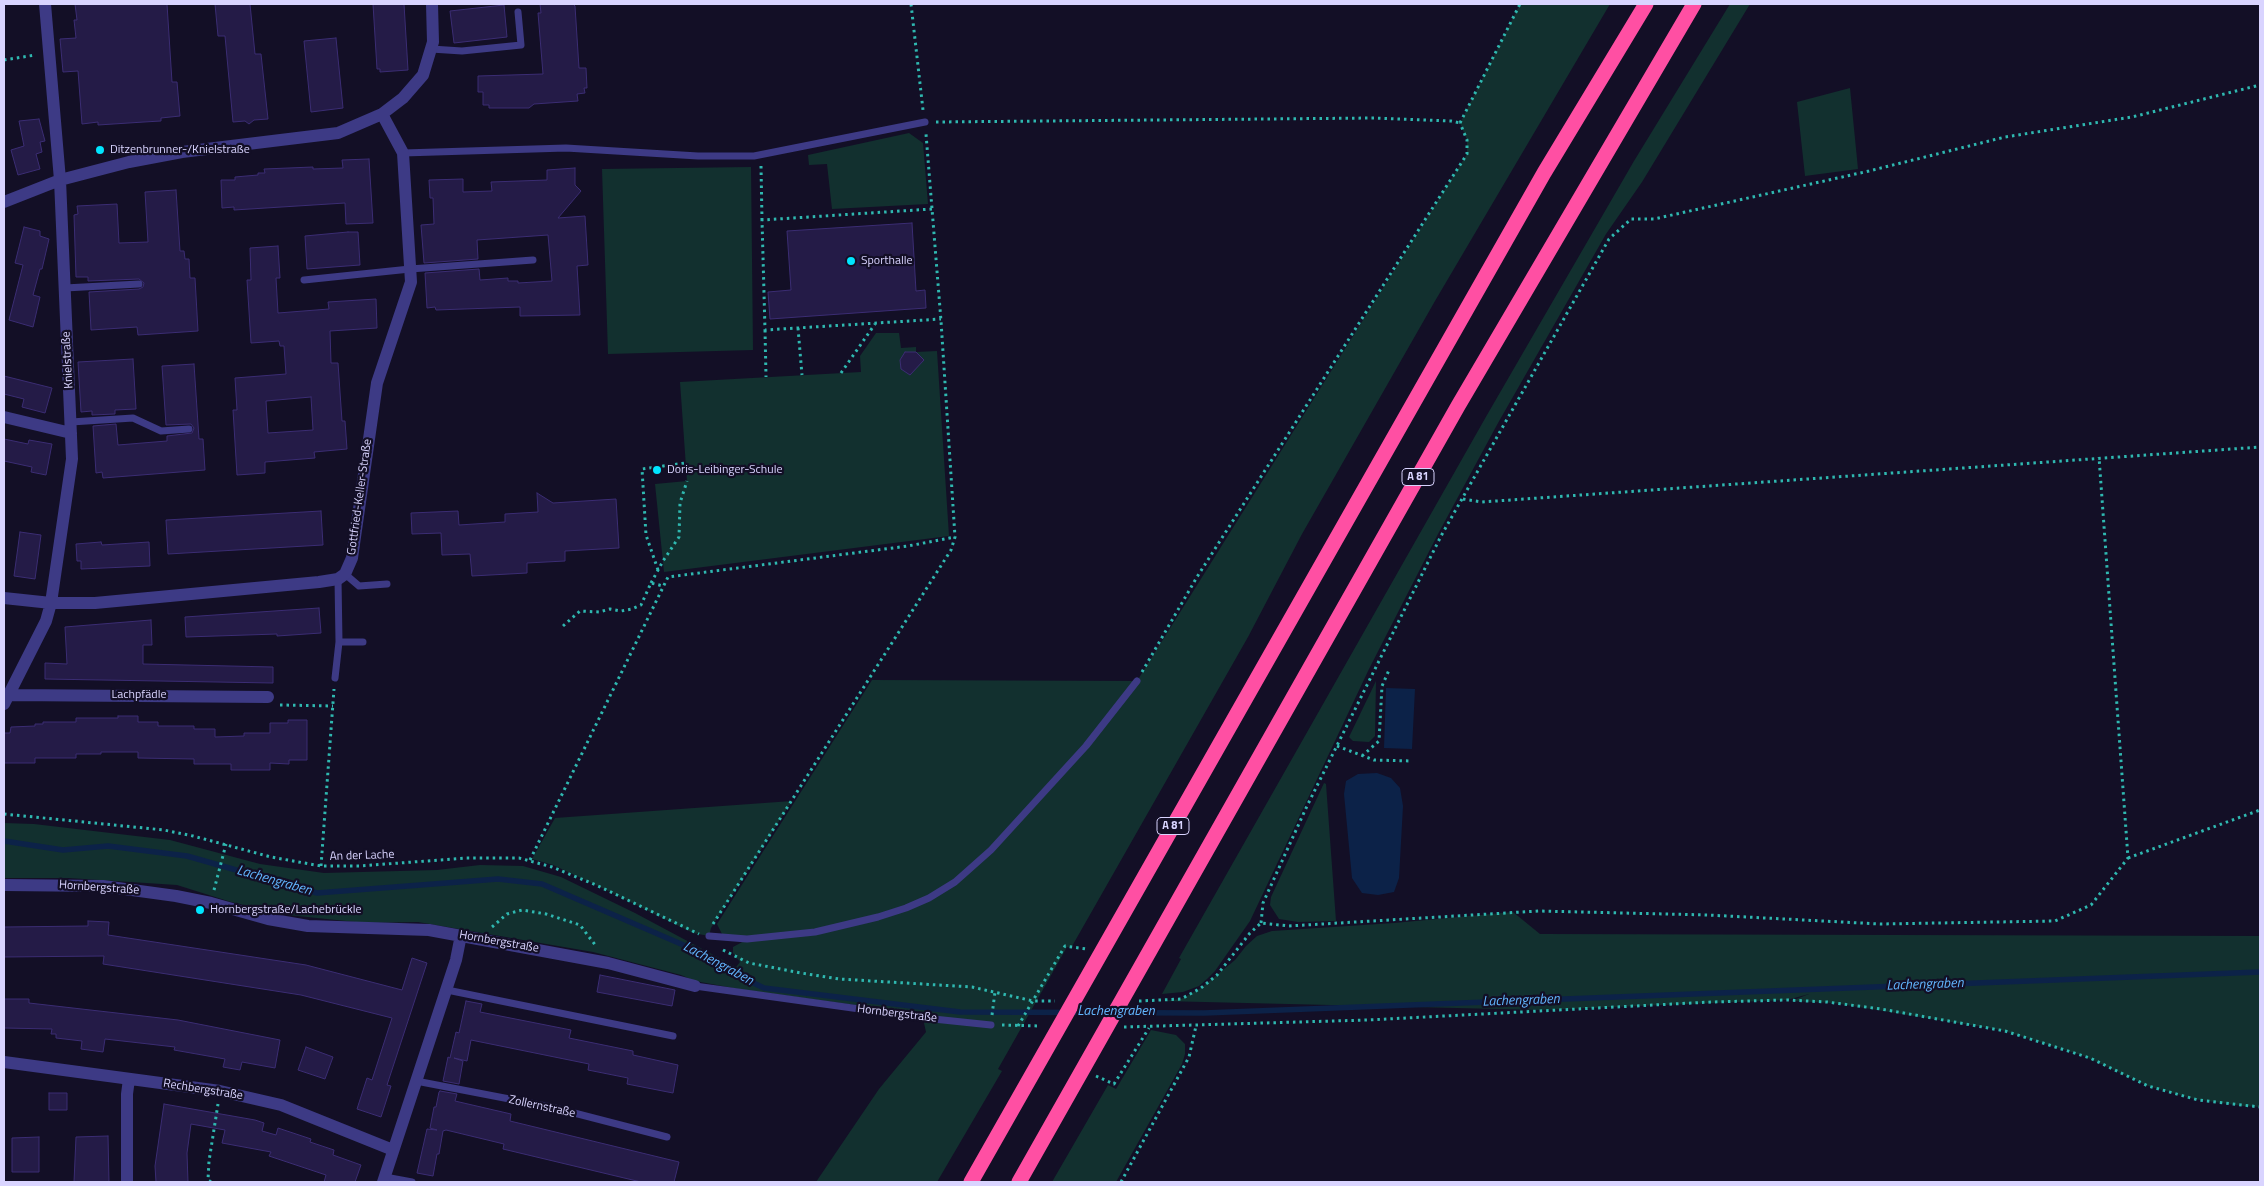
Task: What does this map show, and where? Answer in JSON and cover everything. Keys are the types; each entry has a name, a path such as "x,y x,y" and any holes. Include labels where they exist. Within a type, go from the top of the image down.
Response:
{"highway":[{"name":"A 81","path":"971,1182 1534,190 1646,4"},
{"name":"A 81","path":"1019,1182 1458,406 1694,4"}],"street":[{"name":"Knielstraße","path":"7,700 46,620 52,603 72,459 60,180 51,52 45,4"},
{"path":"4,202 60,180 129,162 182,152 338,133 382,114 403,98 423,75 433,42 432,4"},
{"name":"Gottfried-Keller-Straße","path":"342,577 352,558 377,383 411,282 403,153 382,114"},
{"path":"4,417 71,427"},
{"path":"4,598 52,603 95,603 342,577"},
{"name":"Lachpfädle","path":"7,700 268,697"},
{"name":"Hornbergstraße","path":"4,884 103,886 185,897 211,902 268,919 308,926 429,930 608,963 695,986"},
{"path":"384,1180 456,960 461,935"},
{"name":"Rechbergstraße","path":"4,1062 220,1091 281,1106 393,1150"},
{"path":"127,1182 127,1094 129,1080"}],"lane":[{"path":"431,49 462,52 521,45 518,12"},
{"path":"403,153 566,148 698,156 760,155 925,122"},
{"path":"304,280 410,269 533,260"},
{"path":"65,288 139,284"},
{"path":"71,427 133,418 161,431 190,429"},
{"path":"335,678 339,642 342,577 358,586 387,584"},
{"path":"339,642 363,642"},
{"path":"709,936 747,939 808,933 861,922 906,908 929,898 955,882 991,850 1086,746 1137,681"},
{"name":"Hornbergstraße","path":"695,986 848,1008 992,1022"},
{"path":"446,990 673,1036"},
{"name":"Zollernstraße","path":"416,1081 551,1107 667,1137"},
{"path":"384,1180 412,1182"}],"path":[{"path":"911,4 925,122 941,320 955,537 946,558 711,928 709,936 719,948 740,959 761,966 839,979 972,987 995,992 992,1022 1018,1026 1046,1026"},
{"path":"1137,681 1197,577 1467,154 1467,140 1460,123 1520,4"},
{"path":"4,60 51,52"},
{"path":"1262,923 1263,903 1307,806 1441,536 1609,239 1631,219 1654,219 1869,171 2005,137 2132,116 2260,85"},
{"path":"925,122 1374,118 1460,123"},
{"path":"760,155 766,377"},
{"path":"762,220 932,209"},
{"path":"765,330 941,320"},
{"path":"841,373 875,323"},
{"path":"798,328 802,375"},
{"path":"1463,500 1482,502 2260,447"},
{"path":"2099,457 2128,858"},
{"path":"658,570 646,535 642,469 686,464"},
{"path":"563,626 580,611 621,611 641,605 658,570 679,537 680,503 686,481"},
{"path":"530,860 668,577 908,546 955,537"},
{"path":"651,583 663,586"},
{"path":"1362,756 1379,741 1382,686 1390,670"},
{"path":"321,866 335,678"},
{"path":"268,697 277,705 333,706"},
{"path":"1336,746 1374,760 1412,761"},
{"path":"1181,999 1201,988 1218,975 1250,933 1262,923 1298,926 1539,911 1708,915 1880,924 2055,921 2091,905 2128,858 2260,810"},
{"name":"An der Lache","path":"4,814 164,830 226,844 271,857 321,866 382,865 490,856 530,860 596,885 694,933 709,936"},
{"path":"219,871 226,844"},
{"path":"479,939 507,914 522,910 546,914 580,925 608,963"},
{"path":"1018,1026 1065,946 1101,952"},
{"path":"1122,1027 1150,1028 1368,1020 1711,1002 1786,1000 1827,1002 1881,1009 2005,1031 2090,1058 2148,1086 2198,1100 2260,1106"},
{"path":"1121,1182 1189,1057 1196,1026"},
{"path":"1083,1070 1114,1084 1150,1028"},
{"path":"212,1182 208,1180 209,1161 220,1091"}],"green space":[{"path":"1520,4 1610,4 1435,301 1302,534 1248,637 1071,948 1067,947 998,1069 1002,1071 937,1182 816,1182 879,1089 926,1032 922,1014 744,990 695,981 681,975 593,952 418,922 365,923 288,915 231,902 177,885 68,878 4,878 4,823 34,824 170,840 260,864 324,873 437,870 480,865 523,866 561,877 635,913 736,967 740,962 733,953 733,947 746,940 722,934 717,924 872,680 1137,681 1467,154 1467,140 1460,123"},
{"path":"1730,4 1750,4 1642,182 1606,234 1498,423 1438,534 1369,669 1250,921 1215,971 1199,986 1183,992 1162,994 1181,959 1179,958 1487,415 1634,161"},
{"path":"1850,88 1858,169 1805,176 1797,102"},
{"path":"909,133 923,143 928,204 832,209 827,164 809,165 808,155"},
{"path":"751,167 753,350 608,354 602,169"},
{"path":"876,333 899,333 901,348 916,347 916,352 937,351 949,536 664,572 655,484 687,481 680,382 861,372 860,356"},
{"path":"1376,681 1375,736 1369,742 1353,741 1349,737"},
{"path":"1324,783 1326,784 1336,921 1298,922 1279,919 1270,905 1271,897"},
{"path":"792,801 711,928 709,936 693,933 553,865 532,859 555,818"},
{"path":"1513,912 1540,934 2260,936 2260,1107 2194,1099 2148,1086 2084,1056 2001,1030 1834,1003 1791,1001 1809,994 1787,1000 1540,1010 1162,1001 1181,999 1201,988 1235,960 1257,936 1272,931 1394,923"},
{"path":"1151,1030 1176,1035 1185,1044 1185,1054 1182,1064 1116,1182 1052,1182 1108,1085 1116,1089"}],"water":[{"path":"1386,688 1415,689 1412,749 1384,748"},
{"path":"1377,773 1391,778 1400,788 1403,806 1399,878 1394,892 1378,895 1362,893 1352,878 1344,794 1346,781 1358,774"}],"building":[{"path":"75,4 167,4 172,82 177,82 180,116 161,118 161,121 98,125 98,122 82,124 78,71 63,72 60,39 76,38 74,20 77,20"},
{"path":"215,4 250,4 255,54 261,54 268,119 254,120 249,124 245,121 233,122 225,36 218,36"},
{"path":"373,4 404,4 408,70 380,72 380,69 377,69"},
{"path":"540,4 573,4 575,6 579,68 586,68 587,88 584,88 585,93 577,94 578,101 534,104 529,108 489,108 489,105 483,105 483,92 478,92 478,76 543,74 538,13 541,13"},
{"path":"504,5 507,37 454,43 450,11"},
{"path":"336,38 343,108 311,112 304,41"},
{"path":"39,119 45,141 40,142 42,152 36,154 40,169 18,175 11,150 24,146 19,121"},
{"path":"369,159 373,223 346,224 345,203 234,210 234,207 222,208 221,180 235,180 235,177 258,175 258,173 265,173 264,169 343,168 342,160"},
{"path":"575,168 575,185 581,191 558,218 585,216 588,265 577,266 580,315 520,316 520,307 436,310 435,307 427,308 425,273 479,269 480,280 508,278 508,281 518,281 518,283 552,281 548,235 477,240 478,259 424,263 421,225 434,224 433,198 430,198 429,180 463,179 463,192 492,191 491,182 547,180 547,170"},
{"path":"176,190 180,251 184,251 185,259 189,259 190,278 195,278 198,331 138,335 137,327 91,330 89,292 139,289 143,287 144,283 139,279 88,281 88,277 76,277 74,215 78,214 77,206 117,204 119,243 148,242 145,192"},
{"name":"Sporthalle","path":"912,223 916,291 925,290 926,308 770,319 768,292 791,290 787,231"},
{"path":"24,227 40,231 40,236 49,239 42,269 40,269 33,295 40,297 33,327 9,320 23,265 15,263"},
{"path":"358,232 360,265 307,269 305,236"},
{"path":"278,246 280,278 276,278 278,313 329,309 328,302 376,299 377,328 330,331 331,363 338,363 342,421 345,421 347,449 314,452 315,458 265,462 265,473 237,475 233,410 237,410 235,378 286,374 284,346 280,346 279,341 251,343 247,280 251,280 250,248","holes":["311,397 313,430 268,433 266,401"]},
{"path":"905,352 916,352 924,360 910,375 901,369 900,360"},
{"path":"133,359 136,409 115,410 115,414 92,415 92,411 81,412 78,362"},
{"path":"194,364 199,439 203,439 205,470 103,478 102,472 96,473 93,426 116,424 118,445 167,441 167,436 192,433 194,428 191,424 166,425 162,366"},
{"path":"4,376 52,388 45,413 22,407 24,399 4,394"},
{"path":"4,439 28,444 29,440 52,444 46,475 31,472 32,467 4,461"},
{"path":"537,493 553,503 616,499 619,548 565,551 565,561 527,563 527,573 472,576 470,554 442,555 441,533 412,534 411,513 458,511 459,525 505,522 505,514 538,512"},
{"path":"321,511 323,545 168,554 166,520"},
{"path":"20,532 41,535 35,579 14,576"},
{"path":"101,542 102,545 149,542 150,566 81,569 81,561 77,561 76,544"},
{"path":"319,608 321,633 277,636 277,634 186,637 185,617"},
{"path":"151,620 152,645 143,645 143,664 273,667 273,683 45,679 45,663 67,664 65,627"},
{"path":"118,716 138,716 138,722 158,722 158,726 194,726 194,729 215,729 215,737 244,736 244,733 270,733 270,723 288,723 288,720 307,720 307,760 289,760 289,764 270,763 270,770 231,770 231,764 194,764 194,759 138,758 138,752 101,752 101,754 76,754 76,758 35,758 35,763 4,763 4,733 10,733 11,727 35,726 35,724 43,724 43,722 76,722 76,718 118,718"},
{"path":"88,921 109,922 108,935 306,965 402,990 412,958 427,963 387,1085 391,1086 381,1117 357,1109 367,1078 372,1080 392,1018 301,995 103,964 104,956 4,957 4,927 88,926"},
{"path":"600,975 675,990 672,1006 597,992"},
{"path":"4,999 29,999 29,1003 178,1020 280,1040 275,1068 242,1062 240,1070 223,1067 225,1059 174,1050 175,1047 105,1039 103,1052 81,1049 82,1041 56,1038 56,1034 51,1034 52,1029 4,1028"},
{"path":"466,1001 482,1004 480,1012 571,1030 569,1038 633,1051 633,1055 678,1065 673,1093 627,1084 628,1078 588,1070 589,1064 471,1040 467,1061 454,1058 463,1061 459,1084 443,1081 456,1032 459,1033"},
{"path":"306,1047 333,1057 325,1079 298,1070"},
{"path":"440,1091 457,1094 455,1101 511,1114 510,1121 679,1162 674,1182 641,1182 503,1149 504,1144 446,1130 443,1131 433,1176 417,1173 427,1129 437,1130 430,1128 434,1107 436,1107"},
{"path":"49,1093 67,1093 67,1110 49,1110"},
{"path":"164,1104 255,1120 264,1123 262,1131 276,1135 278,1128 311,1139 310,1142 334,1150 333,1155 361,1165 355,1182 324,1182 326,1175 269,1156 271,1152 222,1143 225,1130 191,1124 187,1153 188,1182 156,1182 155,1166"},
{"path":"108,1136 109,1182 74,1182 76,1137"},
{"path":"39,1137 39,1172 12,1172 12,1138"}],"waterway":[{"name":"Lachengraben","path":"4,841 63,850 108,846 187,856 317,893 498,879 542,884 695,950 718,966 764,988 960,1012 1204,1013 2260,972"}],"place":[{"name":"Ditzenbrunner-/Knielstraße","path":"100,150"},
{"name":"Sporthalle","path":"851,261"},
{"name":"Doris-Leibinger-Schule","path":"657,470"},
{"name":"Hornbergstraße/Lachebrückle","path":"200,910"}]}
